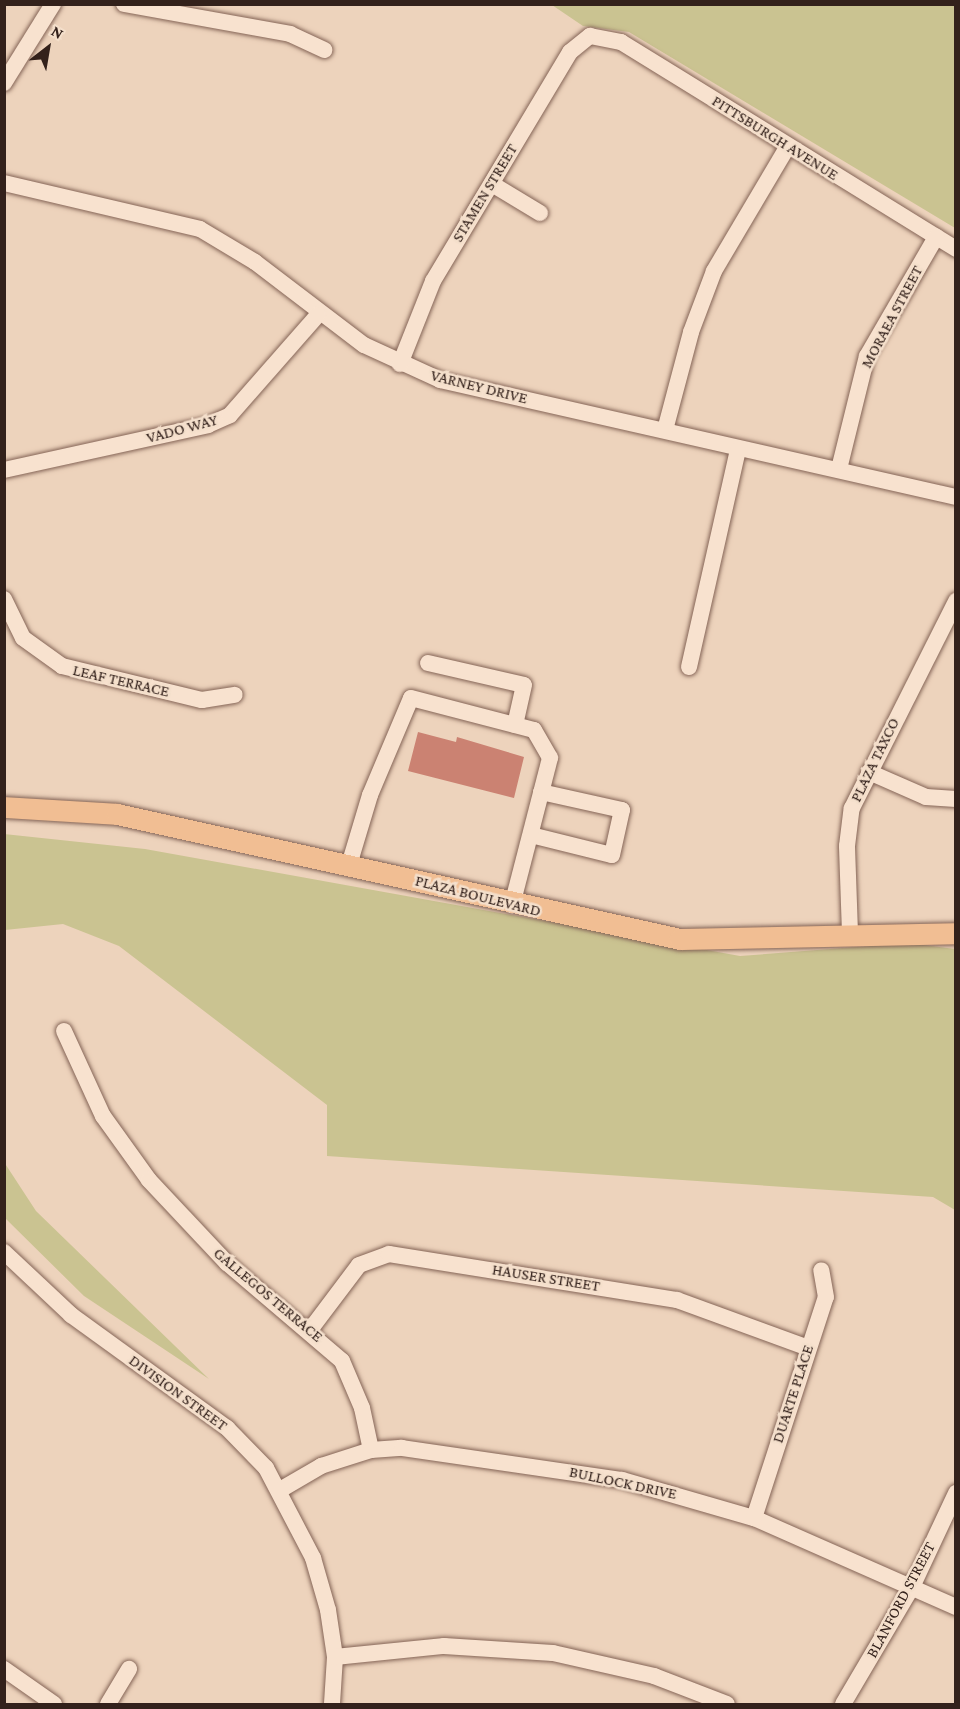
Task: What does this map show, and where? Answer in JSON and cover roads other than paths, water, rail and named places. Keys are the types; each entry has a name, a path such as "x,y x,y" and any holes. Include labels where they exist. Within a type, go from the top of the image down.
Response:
{"main road":[{"name":"PLAZA BOULEVARD","path":"4,807 117,814 349,865 512,905 680,939 850,933 956,933"}],"street":[{"path":"4,83 52,4"},
{"path":"124,4 290,34 325,50"},
{"name":"PITTSBURGH AVENUE","path":"590,36 621,42 956,249"},
{"name":"STAMEN STREET","path":"400,364 433,281 570,52 590,36"},
{"path":"665,430 691,332 714,271 788,146"},
{"name":"VARNEY DRIVE","path":"4,183 200,229 255,262 318,315 400,364 440,380 665,430 738,450 839,469 956,497"},
{"path":"492,184 540,213"},
{"name":"MORAEA STREET","path":"839,469 867,356 936,237"},
{"name":"VADO WAY","path":"4,470 208,425 230,415 318,315"},
{"path":"689,667 738,450"},
{"name":"LEAF TERRACE","path":"4,599 23,638 62,666 202,700 235,695"},
{"name":"PLAZA TAXCO","path":"850,933 847,846 852,808 956,601"},
{"path":"428,663 524,685 515,725"},
{"path":"349,865 370,795 411,698 534,730 550,758 512,905"},
{"path":"869,772 926,797 956,799"},
{"path":"531,835 612,855 622,810 542,792"},
{"name":"GALLEGOS TERRACE","path":"64,1031 103,1116 149,1180 227,1263 310,1330 353,1378 371,1450"},
{"name":"DIVISION STREET","path":"4,1252 71,1315 227,1428 280,1490 313,1558 335,1657 332,1704"},
{"name":"HAUSER STREET","path":"310,1330 360,1265 389,1254 677,1300 808,1348"},
{"name":"DUARTE PLACE","path":"754,1518 826,1297 821,1270"},
{"name":"BULLOCK DRIVE","path":"280,1490 321,1466 371,1450 433,1449 622,1480 754,1518 956,1607"},
{"name":"BLANFORD STREET","path":"843,1704 912,1587 956,1493"},
{"path":"335,1657 444,1646 553,1653 654,1676 727,1704"},
{"path":"108,1704 129,1669"},
{"path":"4,1670 54,1704"}]}
